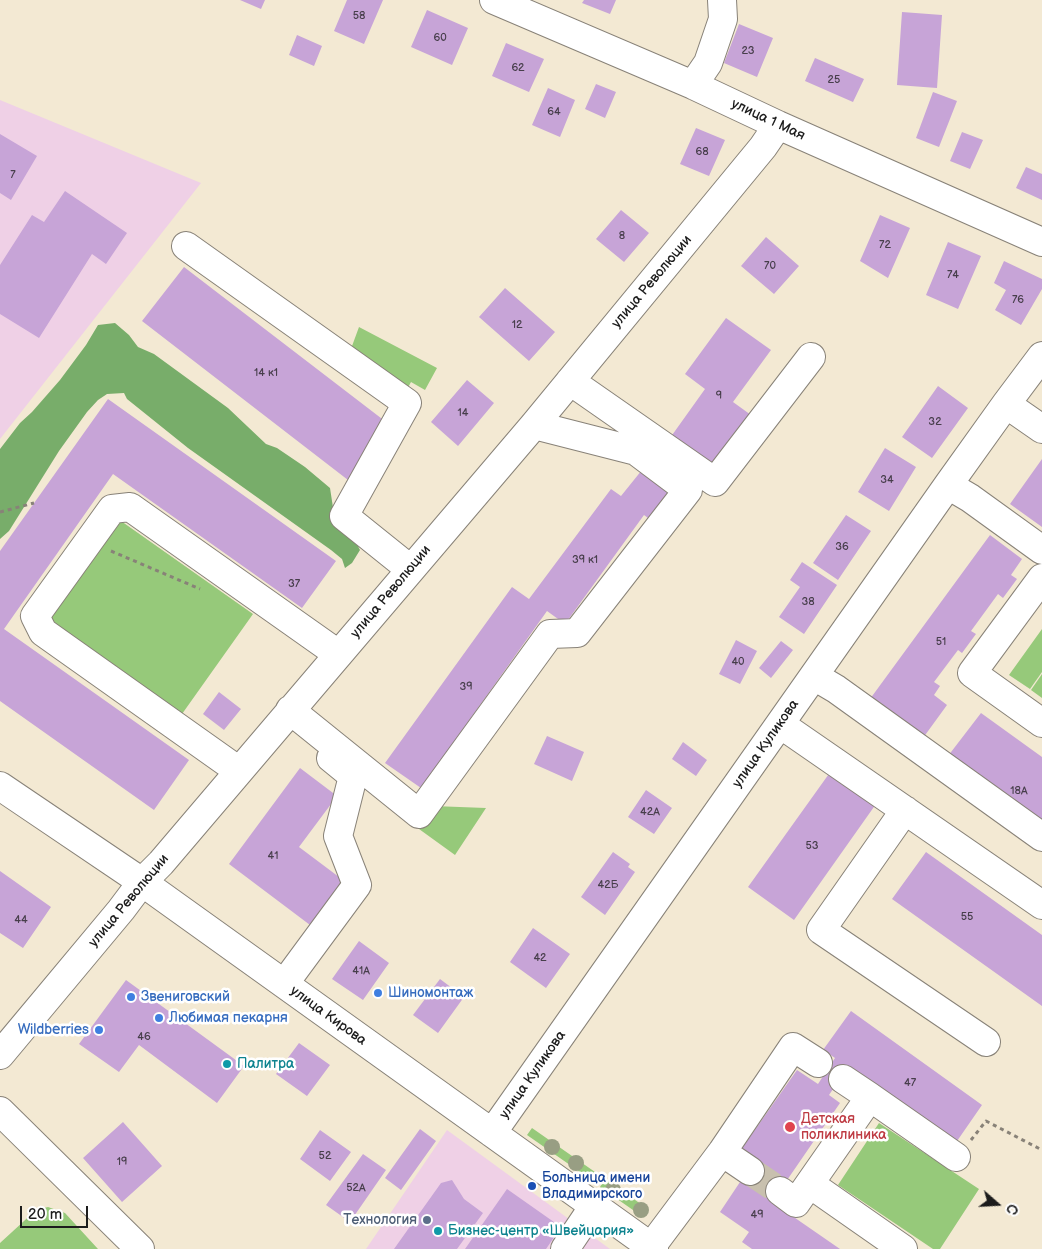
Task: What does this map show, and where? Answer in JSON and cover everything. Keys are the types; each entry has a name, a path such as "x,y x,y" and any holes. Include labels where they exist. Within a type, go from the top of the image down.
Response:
{"street":[{"name":"улица 1 Мая","path":"494,0 693,85 778,125 1042,242"},
{"path":"693,85 708,63 724,19 722,0"},
{"name":"улица Революции","path":"0,1055 121,910 142,882 161,863 534,425 763,147 778,125"},
{"path":"186,246 407,403 344,516 410,569"},
{"name":"улица Куликова","path":"492,1133 948,485 1042,356"},
{"path":"570,381 714,482 811,357"},
{"path":"1006,404 1042,429"},
{"path":"287,714 418,814 550,634 577,633 688,490 636,451 534,425"},
{"path":"948,485 970,498 1042,550"},
{"path":"239,770 43,632 35,616 112,509 130,507 338,654"},
{"path":"1042,578 972,673 1042,723"},
{"path":"814,676 844,695 1042,837"},
{"path":"284,984 357,885 338,836 353,776 287,714"},
{"path":"780,724 1042,905"},
{"name":"улица Кирова","path":"0,786 142,882 653,1248"},
{"path":"905,810 821,930 986,1042"},
{"path":"653,1248 722,1152 793,1047 818,1063"},
{"path":"843,1079 956,1157"},
{"path":"780,1191 796,1203 870,1097"},
{"path":"0,1111 140,1249"},
{"path":"722,1152 750,1171"},
{"path":"810,1184 902,1249"},
{"path":"565,1249 594,1206"}],"path":[{"path":"0,512 34,502"},
{"path":"88,541 204,591"},
{"path":"956,1157 986,1121 1042,1150"}],"shaded area":[{"path":"0,100 201,183 0,439"},
{"path":"447,1130 610,1249 366,1249"}],"green space":[{"path":"115,323 129,335 138,347 154,354 228,408 266,444 277,448 305,467 330,488 334,514 345,522 360,550 352,563 345,568 342,559 331,550 188,448 127,399 124,393 107,394 98,400 87,412 59,451 9,531 0,539 0,449 20,423 60,380 98,325"},
{"path":"359,327 437,368 425,390 411,382 404,395 348,357"},
{"path":"121,521 253,614 182,714 48,621"},
{"path":"1042,629 1042,672 1030,689 1009,675"},
{"path":"1042,674 1042,698 1031,690"},
{"path":"433,806 486,808 455,855 419,829"},
{"path":"879,1123 979,1189 940,1249 933,1249 838,1185"},
{"path":"532,1128 595,1172 590,1179 527,1135"},
{"path":"605,1179 648,1209 643,1217 600,1187"},
{"path":"48,1207 65,1213 98,1249 0,1249 0,1243 36,1210"}],"building":[{"path":"240,0 265,0 261,9"},
{"path":"347,0 383,0 364,44 334,31"},
{"path":"584,0 616,0 610,14 582,3"},
{"path":"427,10 468,28 452,65 411,47"},
{"path":"902,12 942,15 937,88 897,85"},
{"path":"739,24 773,38 757,77 724,63"},
{"path":"297,35 322,46 314,66 289,55"},
{"path":"506,43 544,59 529,92 492,76"},
{"path":"815,58 864,79 853,102 805,81"},
{"path":"596,84 616,92 605,118 585,109"},
{"path":"548,88 575,100 560,137 532,125"},
{"path":"933,92 957,101 939,147 916,138"},
{"path":"696,128 725,140 709,176 680,164"},
{"path":"962,132 983,140 970,169 950,161"},
{"path":"0,134 37,156 11,200 0,193"},
{"path":"1026,167 1042,174 1042,200 1016,188"},
{"path":"65,191 127,233 106,264 92,254 39,338 0,314 0,265 32,215 44,222"},
{"path":"621,210 649,233 624,262 596,239"},
{"path":"880,215 910,228 888,278 860,261"},
{"path":"766,237 799,266 774,294 741,266"},
{"path":"948,242 981,256 958,309 926,295"},
{"path":"1004,261 1042,279 1042,289 1021,325 995,310 1006,290 994,283"},
{"path":"184,267 390,425 348,480 142,321"},
{"path":"505,288 555,332 529,361 479,317"},
{"path":"726,318 771,350 733,402 751,415 712,468 670,438 705,389 685,374"},
{"path":"467,380 494,403 458,446 431,422"},
{"path":"938,386 968,408 932,458 902,437"},
{"path":"108,399 336,561 302,608 113,474 4,629 189,760 154,810 0,701 0,551"},
{"path":"885,448 916,467 889,511 858,492"},
{"path":"1042,459 1042,527 1010,504"},
{"path":"646,465 677,489 652,521 644,515 565,624 547,611 421,788 385,763 512,587 529,599 611,489 621,496"},
{"path":"846,515 871,531 838,580 813,563"},
{"path":"990,535 1022,559 1011,575 1017,579 1003,598 998,594 971,631 976,634 962,653 958,650 934,682 940,686 934,695 947,705 923,738 870,699"},
{"path":"802,562 837,585 804,634 779,617 800,587 790,580"},
{"path":"736,640 757,651 740,684 719,674"},
{"path":"781,641 793,650 771,678 759,668"},
{"path":"219,692 241,709 224,730 203,714"},
{"path":"981,713 1042,757 1042,824 948,756"},
{"path":"547,736 584,752 572,781 534,764"},
{"path":"683,742 707,760 696,776 672,759"},
{"path":"300,768 337,796 299,847 351,886 318,931 229,864"},
{"path":"831,771 876,804 794,920 748,887"},
{"path":"646,790 672,808 654,834 628,817"},
{"path":"613,852 630,864 628,867 635,872 605,915 581,897"},
{"path":"926,852 1042,935 1042,1006 892,899"},
{"path":"0,871 51,907 23,948 0,933"},
{"path":"533,928 570,954 546,988 510,962"},
{"path":"359,941 389,963 363,1000 332,979"},
{"path":"440,979 464,997 438,1033 413,1015"},
{"path":"126,980 244,1066 217,1103 139,1045 119,1072 79,1044"},
{"path":"851,1011 982,1105 955,1144 848,1067 829,1095 840,1103 772,1202 840,1249 752,1249 742,1242 749,1232 720,1212 754,1161 740,1151 797,1070 818,1084 835,1058 823,1050"},
{"path":"299,1043 330,1065 307,1096 276,1074"},
{"path":"123,1122 162,1166 122,1202 83,1158"},
{"path":"420,1129 436,1141 401,1190 385,1178"},
{"path":"320,1130 351,1152 330,1181 300,1159"},
{"path":"363,1154 386,1170 350,1222 326,1205"},
{"name":"Бизнес-центр «Швейцария»","path":"452,1180 464,1199 483,1213 457,1249 394,1249 441,1183"},
{"path":"507,1189 561,1227 546,1249 465,1249"}],"tunnel":[{"path":"750,1171 780,1191"}],"place":[{"name":"Шиномонтаж","path":"378,993"},
{"name":"Звениговский","path":"131,997"},
{"name":"Любимая пекарня","path":"159,1018"},
{"name":"Wildberries","path":"99,1030"},
{"name":"Палитра","path":"227,1064"},
{"name":"Детская поликлиника","path":"790,1127"},
{"name":"Больница имени Владимирского","path":"532,1186"},
{"name":"Технология","path":"427,1220"},
{"name":"Бизнес-центр «Швейцария»","path":"438,1231"}]}
